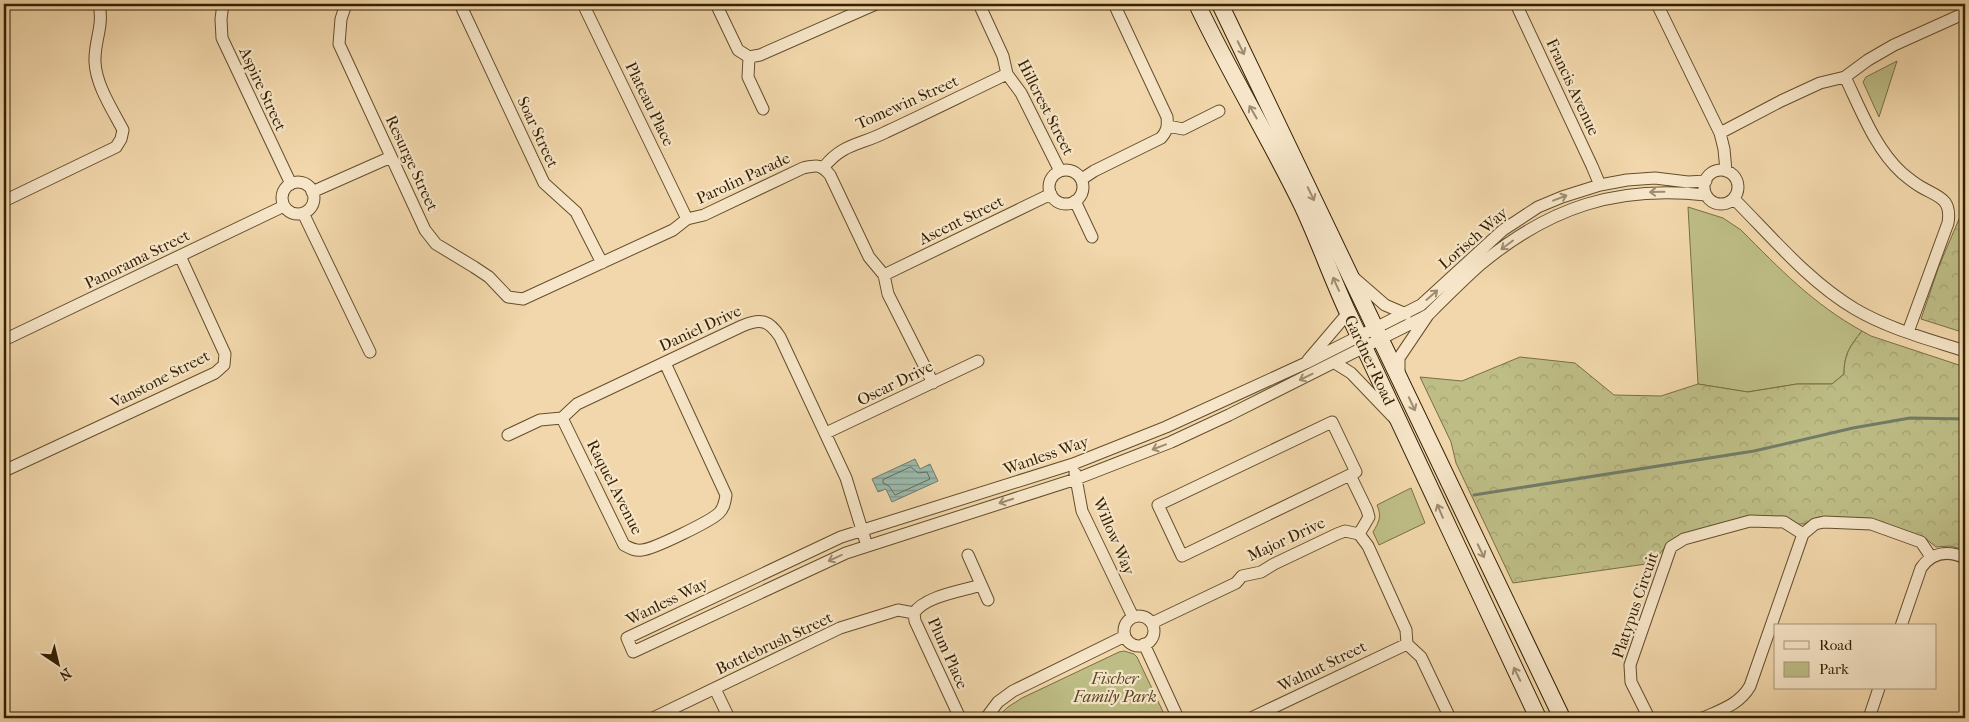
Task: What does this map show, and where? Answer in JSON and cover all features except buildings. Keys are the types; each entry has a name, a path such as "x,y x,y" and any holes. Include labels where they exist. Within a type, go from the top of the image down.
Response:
{"street":[{"path":"4,201 116,147 121,139 122,130 97,76 95,60 102,21 99,4"},
{"name":"Aspire Street","path":"223,4 221,19 222,38 291,184"},
{"name":"Resurge Street","path":"346,4 341,19 339,44 425,230 441,248 489,277 502,293 512,299"},
{"name":"Soar Street","path":"460,4 544,184 576,212 602,263"},
{"name":"Plateau Place","path":"583,4 687,219"},
{"path":"716,4 738,50 749,57 760,55 876,4"},
{"name":"Hillcrest Street","path":"979,4 1003,56 1007,74 1022,93 1060,171"},
{"path":"1082,179 1094,171 1161,138 1168,126 1167,117 1114,4"},
{"name":"Gardner Road","path":"1197,4 1223,58 1281,163 1311,225 1348,313 1450,535 1538,718"},
{"name":"Gardner Road","path":"1220,4 1562,718"},
{"name":"Francis Avenue","path":"1516,4 1600,185"},
{"path":"1658,4 1720,133 1726,171"},
{"path":"1720,133 1820,83 1844,77 1894,45 1965,13"},
{"path":"749,57 748,77 763,109"},
{"name":"Tomewin Street","path":"824,168 832,157 856,142 882,135 1007,74"},
{"path":"1844,77 1878,143 1890,159 1909,179 1943,199 1949,213 1948,222 1908,332"},
{"path":"1168,126 1183,129 1220,112"},
{"path":"312,192 391,157"},
{"name":"Parolin Parade","path":"512,299 523,300 673,230 687,219 704,215 804,168 815,166 824,168"},
{"path":"824,168 830,175 869,257 884,274 888,294 932,383"},
{"path":"1072,170 1082,179 1083,191 1075,201 1066,204 1060,202 1051,194 1050,182 1054,175 1060,171 1072,170"},
{"path":"1716,171 1731,173 1738,182 1737,194 1730,202 1719,204 1714,202 1706,194 1706,181 1716,171"},
{"name":"Lorisch Way","path":"1378,334 1421,305 1503,230 1538,208 1562,197 1600,185 1627,180 1655,178 1688,182 1706,181"},
{"path":"291,184 304,184 312,192 312,204 303,213 292,213 284,206 282,196 291,184"},
{"name":"Lorisch Way","path":"1398,376 1399,358 1429,314 1481,265 1544,221 1572,208 1604,199 1643,193 1681,192 1706,194"},
{"name":"Ascent Street","path":"884,274 1051,194"},
{"path":"1734,199 1795,261 1820,283 1859,311 1908,332 1965,351"},
{"path":"1075,201 1092,237"},
{"name":"Panorama Street","path":"4,340 284,206"},
{"path":"303,213 370,352"},
{"name":"Vanstone Street","path":"4,471 215,373 224,365 225,354 180,256"},
{"name":"Gardner Road","path":"1349,274 1384,305 1406,314"},
{"path":"1306,363 1348,313"},
{"name":"Lorisch Way","path":"1362,342 1429,314"},
{"name":"Daniel Drive","path":"562,418 577,404 742,326 754,321 773,326 780,337 846,478 867,546"},
{"name":"Wanless Way","path":"1362,342 1335,363 1171,442 1076,479 846,553 633,652 627,638 841,537 1073,464 1166,427 1306,363 1362,342"},
{"name":"Oscar Drive","path":"826,434 978,361"},
{"name":"Raquel Avenue","path":"562,418 624,544 632,550 652,547 709,519 719,513 725,505 726,495 665,363"},
{"path":"1335,363 1351,373 1401,425"},
{"path":"508,435 540,420 562,418"},
{"path":"1332,422 1356,472 1350,475 1182,556 1158,505 1332,422"},
{"name":"Willow Way","path":"1073,464 1082,511 1132,617"},
{"path":"1350,475 1369,517 1359,534 1368,546 1406,630 1407,644 1421,657 1450,718"},
{"name":"Platypus Circuit","path":"1649,718 1631,682 1630,665 1671,548 1684,539 1750,521 1784,522 1803,534"},
{"path":"1703,718 1738,702 1745,695 1750,686 1803,534 1815,524 1824,522 1871,524 1921,542 1931,557"},
{"name":"Major Drive","path":"1152,623 1236,583 1242,576 1261,572 1337,534 1345,531 1359,534"},
{"path":"1902,624 1921,568 1931,557 1948,552 1965,558"},
{"path":"968,555 988,600"},
{"name":"Plum Place","path":"960,718 915,621 914,613 918,606 928,601 981,585"},
{"name":"Bottlebrush Street","path":"653,718 840,628 898,610 914,613"},
{"path":"1132,617 1146,617 1152,623 1153,636 1140,646 1131,643 1125,636 1124,627 1132,617"},
{"path":"986,718 998,702 1013,691 1125,636"},
{"path":"1144,644 1178,718"},
{"name":"Walnut Street","path":"1251,718 1407,644"},
{"path":"715,689 729,718"},
{"path":"1869,718 1879,690"}],"green space":[{"path":"1897,61 1879,117 1863,82 1866,77"},
{"path":"1965,205 1965,333 1921,319 1939,266"},
{"path":"1688,207 1723,218 1741,230 1812,297 1844,321 1862,331 1849,351 1845,361 1844,374 1832,384 1797,384 1747,392 1698,384"},
{"path":"1862,331 1871,336 1965,367 1965,550 1950,546 1936,547 1925,538 1872,519 1819,517 1804,524 1798,524 1790,519 1681,535 1668,543 1653,563 1513,583 1456,463 1451,442 1420,377 1462,381 1520,357 1575,363 1614,395 1661,396 1698,384 1748,392 1797,384 1832,384 1844,374 1848,351"},
{"path":"1411,488 1425,523 1379,545 1373,532 1379,519 1377,505"},
{"name":"Fischer Family Park","path":"1124,651 1137,657 1166,718 996,718 1022,698"}],"water":[{"path":"915,459 920,469 930,464 938,481 892,502 886,489 878,492 872,479"}],"waterway":[{"path":"1474,495 1754,451 1853,428 1910,418 1965,419"}]}
